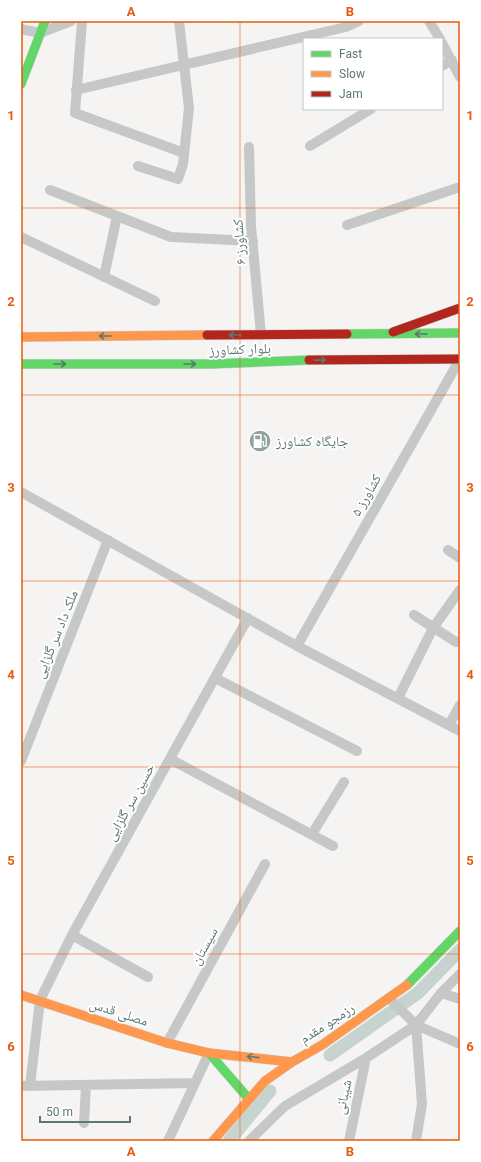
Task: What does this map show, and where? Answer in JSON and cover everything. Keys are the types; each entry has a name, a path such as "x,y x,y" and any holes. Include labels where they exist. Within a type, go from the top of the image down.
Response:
{"main road":[{"path":"21,84 45,21"},
{"path":"389,334 460,308"},
{"name":"بلوار کشاورز","path":"21,337 460,333"},
{"name":"بلوار کشاورز","path":"21,364 210,364 318,360 460,359"},
{"name":"رزمجو مقدم","path":"213,1141 266,1081 292,1062 322,1045 391,1001 460,931"},
{"name":"مصلی قدس","path":"21,995 167,1043 209,1053 292,1062"},
{"path":"209,1053 249,1099"}],"street":[{"path":"21,29 40,33 71,21"},
{"path":"82,21 75,113 184,153"},
{"path":"138,166 178,179 183,164 189,108 179,21"},
{"path":"76,90 346,26 359,21"},
{"path":"430,21 439,38"},
{"path":"443,45 460,77"},
{"path":"443,65 452,60"},
{"path":"310,146 369,110"},
{"name":"کشاورز ۶","path":"249,147 253,241 261,335"},
{"path":"347,225 460,187"},
{"path":"50,190 171,237 253,241"},
{"path":"104,277 118,216"},
{"path":"21,237 155,301"},
{"name":"کشاورز ۵","path":"297,646 460,359"},
{"path":"22,495 108,540 297,646 460,731"},
{"name":"ملک داد سر گلزایی","path":"21,761 108,540"},
{"path":"448,550 460,558"},
{"path":"398,698 433,628 460,590"},
{"path":"414,615 456,642"},
{"name":"حسین سر گلزایی","path":"26,1086 40,1000 72,935 248,618"},
{"path":"215,678 356,751"},
{"path":"449,725 460,705"},
{"path":"170,759 333,846"},
{"path":"312,834 344,782"},
{"name":"سیستان","path":"167,1043 265,864"},
{"path":"72,935 148,977"},
{"path":"249,1141 286,1106 366,1058 412,1021 460,975"},
{"path":"441,993 460,999"},
{"path":"391,1001 412,1021 460,1044"},
{"path":"412,1021 422,1104 416,1141"},
{"path":"168,1141 209,1053"},
{"name":"شیبانی","path":"349,1141 366,1058"},
{"path":"26,1086 195,1083"},
{"path":"84,1123 86,1086"}],"waterway":[{"path":"330,1055 418,993 460,950"},
{"path":"229,1141 270,1091"}],"traffic: fast":[{"path":"21,84 45,21"},
{"path":"347,334 460,333"},
{"path":"21,364 211,364 309,360"},
{"path":"407,985 460,931"},
{"path":"209,1053 249,1099"}],"traffic: slow":[{"path":"21,337 207,335"},
{"path":"213,1141 265,1081 292,1062 322,1045 407,985"},
{"path":"21,995 167,1043 209,1053 292,1062"}],"traffic: jam":[{"path":"393,332 460,308"},
{"path":"207,335 347,334"},
{"path":"309,360 460,359"}],"place":[{"name":"جایگاه کشاورز","path":"260,441"}]}
